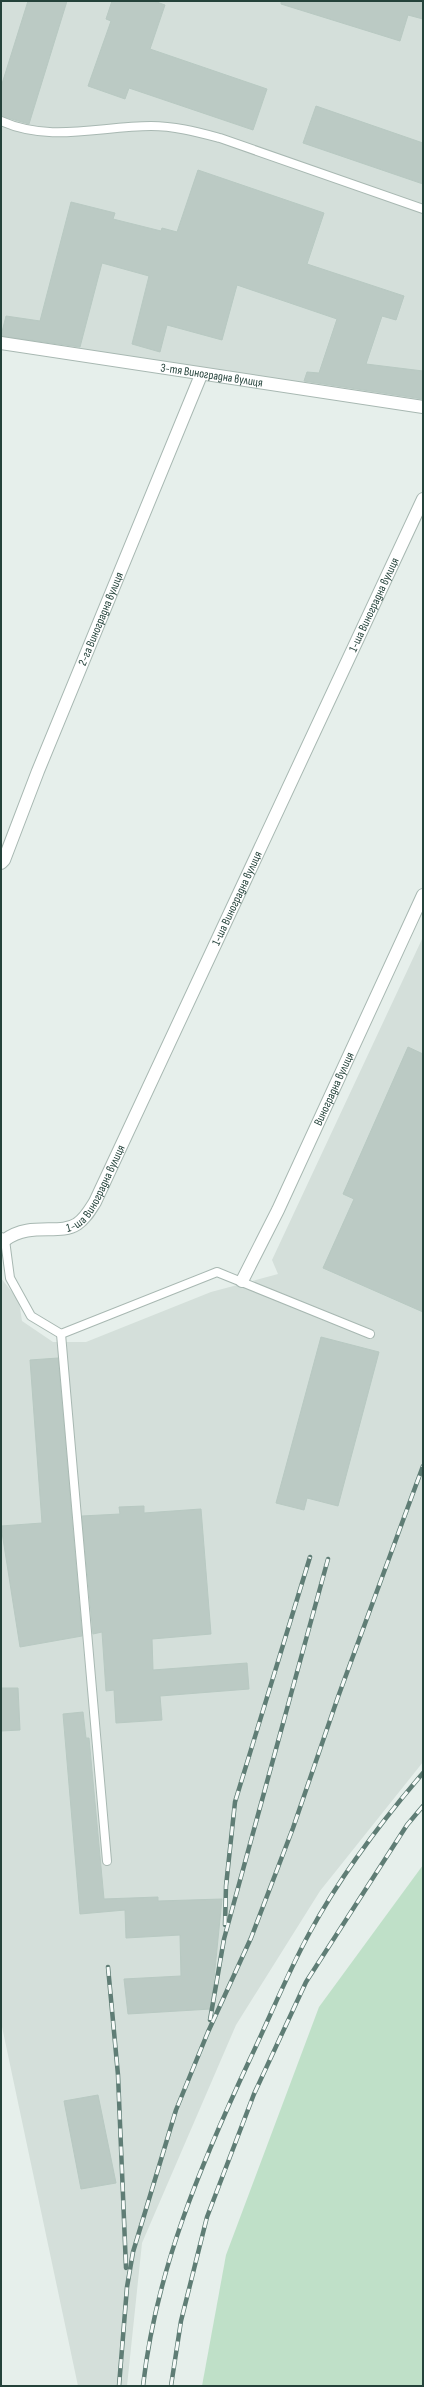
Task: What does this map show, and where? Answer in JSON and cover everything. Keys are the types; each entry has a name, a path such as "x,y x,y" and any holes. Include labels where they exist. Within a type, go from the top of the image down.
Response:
{"street":[{"name":"3-тя Виноградна вулиця","path":"1,343 202,375 423,407"},
{"name":"2-га Виноградна вулиця","path":"1,863 4,860 41,763 202,375"},
{"name":"1-ша Виноградна вулиця","path":"3,1239 16,1232 64,1228 77,1225 95,1202 423,499"},
{"name":"Виноградна вулиця","path":"242,1281 278,1210 423,894"}],"lane":[{"path":"1,121 36,132 60,133 152,126 186,129 220,138 423,209"},
{"path":"3,1239 10,1278 31,1316 61,1334"},
{"path":"61,1334 217,1272 370,1334"},
{"path":"61,1334 107,1861"}],"shaded area":[{"path":"1,1 423,1 423,405 1,341"},
{"path":"423,937 423,1762 320,1891 236,2025 142,2243 127,2386 78,2386 1,2022 1,1278 19,1301 22,1321 53,1342 86,1342 211,1292 278,1274 272,1260"}],"green space":[{"path":"423,1865 423,2386 202,2386 226,2255 319,2007"}],"building":[{"path":"28,1 67,1 29,124 1,116 1,87"},
{"path":"112,1 154,1 165,5 150,49 267,89 253,130 129,88 125,99 88,86 111,21 106,19"},
{"path":"281,1 423,1 423,19 408,15 400,41 281,4"},
{"path":"316,106 423,143 423,184 303,143"},
{"path":"198,170 324,213 307,264 404,296 396,320 382,316 366,364 423,371 423,399 304,381 307,372 319,373 337,319 237,285 222,340 167,325 160,352 132,344 149,276 102,263 80,347 1,336 6,316 40,321 71,202 115,213 113,219 161,231 162,228 177,232"},
{"path":"408,1047 423,1054 423,1312 323,1268 354,1199 343,1194"},
{"path":"321,1337 379,1352 338,1506 307,1498 304,1510 276,1503"},
{"path":"58,1358 82,1636 20,1647 1,1526 42,1523 30,1360"},
{"path":"144,1506 144,1513 201,1509 211,1634 152,1639 153,1670 247,1663 249,1689 160,1696 162,1720 116,1723 114,1690 106,1691 102,1632 93,1634 82,1516 120,1514 119,1507"},
{"path":"1,1688 18,1688 20,1730 1,1731"},
{"path":"83,1712 86,1738 89,1738 104,1899 158,1897 158,1901 222,1899 211,2009 128,2014 124,1979 181,1976 180,1935 126,1938 125,1910 80,1914 63,1714"},
{"path":"98,2095 116,2183 81,2189 64,2101"}],"railway":[{"path":"119,2386 127,2287 133,2252 176,2110 208,2032 251,1938 293,1828 338,1697 423,1466"},
{"path":"225,1925 226,1886 235,1802 310,1557"},
{"path":"210,2020 224,1939 328,1559"},
{"path":"143,2386 149,2343 158,2301 170,2259 198,2178 232,2098 294,1963 322,1911 362,1850 392,1810 423,1773"},
{"path":"171,2386 181,2321 207,2217 254,2094 306,1982 407,1825 423,1806"},
{"path":"108,1967 118,2075 126,2268"}]}
